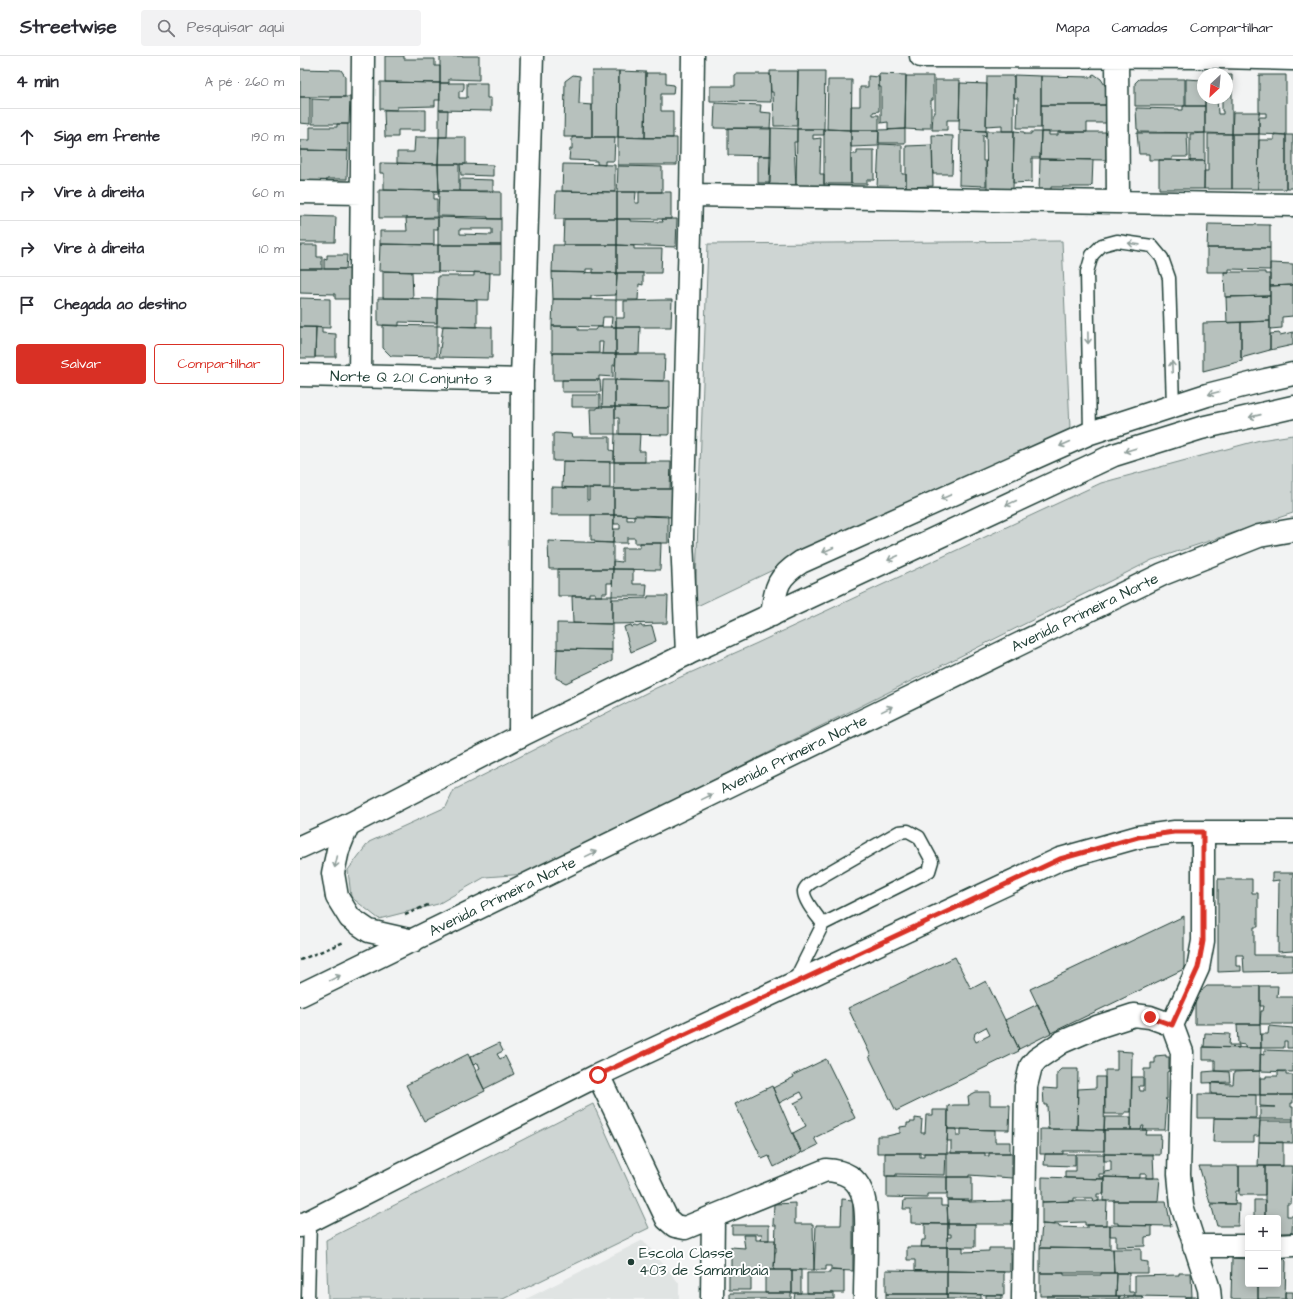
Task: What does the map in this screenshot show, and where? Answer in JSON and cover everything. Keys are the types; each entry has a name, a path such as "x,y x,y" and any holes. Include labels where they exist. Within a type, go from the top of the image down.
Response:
{"street":[{"path":"360,376 361,193 364,56"},
{"path":"520,736 522,380 532,56"},
{"path":"687,654 682,539 693,56"},
{"path":"921,56 1220,57 1293,59"},
{"path":"1117,57 1118,201"},
{"path":"300,192 361,193"},
{"path":"691,195 1293,205"},
{"path":"772,615 779,582 788,571 801,562 1090,433 1244,385 1293,374"},
{"name":"Norte Q 201 Conjunto 3","path":"300,375 522,380"},
{"path":"300,847 348,825 520,736 687,654 1114,455 1201,428 1293,407"},
{"name":"Avenida Primeira Norte","path":"300,995 414,941 1163,574 1259,536 1293,530"},
{"path":"348,825 338,850 333,873 337,897 350,918 369,931 414,941"},
{"path":"305,1224 598,1075 1060,859 1138,837 1174,832 1293,832"},
{"path":"1203,832 1203,941 1198,968 1172,1025 1182,1052 1179,1174 1182,1206 1209,1289 1210,1299"},
{"path":"1023,1299 1026,1086 1031,1066 1038,1059 1062,1042 1134,1015 1150,1017 1172,1025"},
{"path":"598,1075 667,1220 675,1226 685,1228 826,1170 838,1170 853,1178 862,1191 866,1206 865,1299"},
{"path":"712,1299 714,1216"},
{"path":"1281,1246 1293,1245"},
{"path":"1194,1246 1245,1246"}],"lane":[{"path":"1090,433 1087,272 1092,255 1102,245 1117,241 1152,246 1162,258 1169,278 1173,406"},
{"path":"794,983 823,924 929,872 932,861 919,837 908,831 899,832 812,882 806,887 804,892 806,899 823,924"},
{"path":"305,1224 308,1299"}],"shaded area":[{"path":"1062,241 1070,429 695,607 708,244"},
{"path":"1293,435 1293,513 1152,560 526,874 485,877 438,904 379,919 351,897 348,870 369,842 446,807 454,790 656,688 755,644 1101,483 1260,440"},
{"path":"593,1104 649,1228 503,1299 328,1299 326,1240"},
{"name":"Escola Classe 403 de Samambaia","path":"643,1240 679,1283 679,1299 526,1299"}],"building":[{"path":"385,56 404,56 404,59 435,59 435,66 440,66 440,83 385,82"},
{"path":"440,56 479,56 479,80 449,79 449,83 440,83"},
{"path":"300,69 341,70 345,76 345,97 300,97"},
{"path":"592,71 619,71 618,137 592,137"},
{"path":"619,71 646,72 645,138 618,137"},
{"path":"770,71 798,71 797,126 774,126 773,92 771,92"},
{"path":"798,71 825,71 824,129 797,129"},
{"path":"646,73 666,73 666,84 674,85 673,94 661,94 661,111 673,111 673,138 645,138"},
{"path":"735,74 770,74 771,102 710,101 710,86 735,86"},
{"path":"879,74 906,75 905,129 888,130 888,122 881,123 881,87 879,87"},
{"path":"1094,74 1101,79 1106,87 1106,105 1041,105 1041,76 1093,77 1092,75"},
{"path":"573,75 580,76 579,104 592,105 592,137 564,137 565,81"},
{"path":"1014,75 1041,76 1041,128 1017,128 1018,98 1014,98"},
{"path":"1259,75 1286,75 1286,135 1259,134 1259,117 1266,117 1266,113 1259,113"},
{"path":"868,76 879,77 879,111 873,112 873,115 879,115 879,130 851,130 851,106 860,106 860,87 868,87"},
{"path":"906,76 933,76 931,128 923,128 923,130 905,129"},
{"path":"987,76 1014,76 1014,131 1002,131 1002,125 986,126"},
{"path":"1139,79 1185,79 1185,106 1135,106 1135,83"},
{"path":"1186,79 1197,80 1197,104 1205,104 1205,106 1186,106"},
{"path":"828,80 852,80 851,130 827,129"},
{"path":"935,80 960,80 959,120 947,120 947,130 932,130 933,113 935,113"},
{"path":"380,82 440,83 440,100 435,100 435,106 397,107 397,110 380,109"},
{"path":"440,83 464,83 464,88 462,91 459,91 459,98 467,98 467,83 487,83 487,98 491,98 491,111 439,110"},
{"path":"960,83 987,84 986,131 959,130"},
{"path":"300,97 310,97 310,124 300,123"},
{"path":"330,97 350,97 349,124 312,124 312,99 330,100"},
{"path":"715,103 761,105 760,112 771,113 770,129 714,128"},
{"path":"1205,104 1217,104 1218,114 1223,114 1222,104 1232,104 1232,134 1205,133"},
{"path":"1041,105 1106,105 1106,123 1087,123 1087,132 1041,132"},
{"path":"1183,106 1205,106 1205,133 1138,132 1136,108 1183,110"},
{"path":"384,110 426,110 426,130 398,130 398,137 385,137"},
{"path":"439,110 448,110 447,137 439,137"},
{"path":"1233,112 1259,112 1259,134 1232,134"},
{"path":"337,124 348,124 348,151 300,150 300,140 310,140 310,127 337,127"},
{"path":"728,128 771,128 771,156 728,155"},
{"path":"771,128 797,129 797,142 794,142 796,188 769,187"},
{"path":"797,129 824,129 824,135 813,135 813,139 821,138 820,174 824,174 824,188 796,188"},
{"path":"824,129 851,130 851,184 824,184"},
{"path":"905,129 905,143 879,143 879,130"},
{"path":"851,130 879,130 878,146 851,147"},
{"path":"960,130 986,131 986,136 983,135 983,161 986,161 986,186 959,185"},
{"path":"986,131 1014,131 1013,191 987,191"},
{"path":"1014,131 1024,132 1025,134 1031,134 1031,132 1041,132 1040,158 1032,158 1032,182 1013,183"},
{"path":"1041,132 1049,132 1049,135 1058,135 1058,132 1106,132 1106,160 1040,159"},
{"path":"1137,133 1187,133 1188,157 1172,157 1172,160 1149,160 1149,154 1139,154"},
{"path":"1205,133 1205,161 1190,161 1190,134"},
{"path":"1208,134 1232,134 1232,189 1204,189 1204,171 1208,171"},
{"path":"1232,134 1259,134 1258,189 1232,189"},
{"path":"1274,134 1286,135 1286,189 1258,189 1259,140 1274,140"},
{"path":"932,135 953,136 952,174 933,174"},
{"path":"1286,135 1293,135 1293,188 1286,188"},
{"path":"415,137 439,137 438,164 397,163 397,152 414,152"},
{"path":"439,137 466,137 466,164 438,164"},
{"path":"572,137 615,137 614,161 605,161 605,165 597,164 597,161 569,160 570,149 572,149"},
{"path":"618,137 677,138 677,165 618,165"},
{"path":"879,144 902,145 902,174 906,174 906,188 877,187"},
{"path":"932,145 933,186 906,187 906,146"},
{"path":"300,150 348,151 347,179 327,179 327,182 300,181"},
{"path":"857,150 874,150 874,180 867,180 867,184 851,184 851,154 857,154"},
{"path":"758,156 771,156 770,183 758,183"},
{"path":"1040,159 1093,160 1092,185 1090,187 1051,187 1051,192 1039,192"},
{"path":"1159,160 1205,161 1204,189 1159,189"},
{"path":"380,163 438,164 439,191 384,190 384,173 380,173"},
{"path":"438,164 459,164 459,191 439,191"},
{"path":"460,164 493,165 493,176 461,175"},
{"path":"563,164 615,165 615,192 562,191"},
{"path":"618,166 662,167 662,192 617,192"},
{"path":"460,179 493,180 493,191 460,191"},
{"path":"379,190 439,191 439,194 434,194 434,199 437,199 437,218 379,218"},
{"path":"439,191 501,192 501,219 488,219 488,217 438,216"},
{"path":"556,191 617,192 617,219 555,219"},
{"path":"617,192 636,192 635,203 639,203 639,192 671,192 671,219 617,219"},
{"path":"300,216 336,217 335,242 300,242"},
{"path":"438,217 501,219 501,245 438,245","holes":["460,229 492,229 492,235 460,234"]},
{"path":"438,217 438,229 434,229 434,245 380,244 380,231 407,231 406,218"},
{"path":"564,219 617,219 617,245 563,245"},
{"path":"617,219 663,222 662,219 677,219 676,247 617,245"},
{"path":"1208,224 1270,225 1270,248 1207,248"},
{"path":"380,244 438,245 438,272 379,271"},
{"path":"300,245 317,245 317,257 322,257 322,269 300,269"},
{"path":"438,245 501,245 501,273 438,272"},
{"path":"553,245 617,245 617,273 593,273 593,269 586,269 586,273 552,272"},
{"path":"617,245 634,246 634,249 662,249 661,273 617,273"},
{"path":"1207,248 1270,248 1270,270 1229,269 1229,272 1207,272"},
{"path":"327,255 347,255 346,269 324,269 324,258 327,259"},
{"path":"1270,263 1293,264 1293,285 1270,286"},
{"path":"300,269 352,269 352,299 335,299 335,294 300,293"},
{"path":"383,271 412,272 413,298 383,298"},
{"path":"474,272 490,273 489,300 437,299 438,276 474,276"},
{"path":"552,272 617,273 616,295 591,296 591,299 553,299"},
{"path":"1224,272 1265,272 1265,274 1270,274 1270,296 1225,297"},
{"path":"617,273 643,273 643,285 639,284 638,300 616,300"},
{"path":"1293,285 1293,316 1282,317 1282,328 1270,329 1270,286"},
{"path":"1270,296 1270,321 1227,323 1226,297"},
{"path":"300,298 330,299 330,328 300,327"},
{"path":"378,298 437,299 437,323 399,322 399,326 378,325"},
{"path":"437,299 477,300 477,327 437,326"},
{"path":"553,299 616,300 616,327 611,327 612,317 603,317 602,327 552,326"},
{"path":"672,300 671,327 616,327 616,318 624,318 624,301"},
{"path":"1270,321 1270,350 1241,358 1241,322"},
{"path":"1241,322 1242,361 1203,371 1203,323"},
{"path":"383,325 437,326 437,357 391,356 383,348"},
{"path":"443,326 492,327 492,358 439,357"},
{"path":"552,326 578,326 578,330 595,330 597,327 616,327 616,354 602,354 603,342 599,342 599,353 552,353"},
{"path":"300,327 316,327 315,358 300,358"},
{"path":"316,327 322,328 322,333 336,334 336,357 315,357"},
{"path":"616,327 640,327 639,354 616,354"},
{"path":"1293,332 1293,345 1270,350 1270,334 1280,333 1280,335"},
{"path":"553,353 616,354 615,365 613,365 613,377 599,376 599,380 553,380"},
{"path":"616,354 665,354 664,381 615,380"},
{"path":"562,380 600,380 601,392 562,392"},
{"path":"603,380 615,380 615,407 602,407"},
{"path":"615,380 670,381 670,408 615,407"},
{"path":"572,395 600,395 600,407 572,407"},
{"path":"597,407 615,407 615,434 591,434 590,409 597,409"},
{"path":"615,407 669,408 669,435 619,434 619,418 615,418"},
{"path":"553,434 571,434 572,437 610,437 610,450 614,451 614,462 553,461"},
{"path":"615,434 640,434 639,451 645,451 645,462 614,462"},
{"path":"563,461 610,462 610,488 562,488"},
{"path":"614,462 671,462 670,489 614,489"},
{"path":"551,487 587,488 587,500 589,500 589,488 614,489 614,515 551,515"},
{"path":"614,489 673,489 672,517 614,515"},
{"path":"591,515 614,515 613,543 595,542 595,540 591,540"},
{"path":"614,515 627,515 627,520 634,520 634,515 668,516 668,543 635,543 635,538 627,538 627,543 613,543 614,529 620,529 620,524 614,524"},
{"path":"548,541 613,543 613,569 549,569"},
{"path":"640,543 661,543 660,570 613,569 613,561 622,562 622,548 640,548"},
{"path":"558,569 613,569 612,583 607,583 607,593 602,593 602,596 595,596 595,593 589,593 589,596 558,596"},
{"path":"613,569 633,569 633,584 647,584 646,596 612,596"},
{"path":"572,596 612,596 612,624 573,623"},
{"path":"648,596 668,596 667,623 612,624 612,599 648,598"},
{"path":"557,623 612,624 612,650 557,649"},
{"path":"631,625 632,627 641,625 642,627 652,626 656,641 631,652 624,627"},
{"path":"557,649 612,650 612,661 566,683 556,678"},
{"path":"1272,873 1293,873 1293,951 1278,952 1279,880 1272,881"},
{"path":"1218,879 1252,879 1252,893 1258,893 1258,927 1254,927 1254,955 1293,955 1293,971 1244,972 1243,955 1236,955 1236,966 1241,966 1241,971 1218,972"},
{"path":"1184,916 1184,969 1051,1033 1030,989"},
{"path":"955,957 971,989 986,981 1019,1051 896,1111 869,1056 871,1056 848,1008","holes":["986,1027 990,1035 976,1042 974,1038 975,1033"]},
{"path":"1207,986 1260,986 1260,1024 1195,1024 1195,996"},
{"path":"1260,986 1278,986 1277,997 1293,997 1293,1024 1260,1024 1261,1011 1263,1011 1264,1006 1260,1006"},
{"path":"1038,1004 1051,1033 1019,1049 1005,1020"},
{"path":"1237,1024 1260,1024 1261,1048 1245,1048 1245,1045 1238,1044"},
{"path":"1269,1026 1293,1028 1293,1048 1287,1048 1287,1041 1284,1041 1284,1048 1261,1048 1261,1034 1268,1034"},
{"path":"1205,1033 1230,1034 1229,1045 1239,1045 1239,1048 1204,1047"},
{"path":"499,1043 503,1051 497,1054 500,1059 505,1056 514,1074 484,1089 475,1071 480,1068 478,1063 473,1065 470,1057"},
{"path":"1203,1047 1261,1048 1260,1071 1215,1071 1215,1060 1203,1060"},
{"path":"1264,1050 1293,1051 1293,1072 1260,1071 1260,1054 1264,1055"},
{"path":"1117,1051 1132,1052 1131,1112 1125,1112 1125,1114 1105,1114 1105,1070 1117,1070"},
{"path":"468,1054 485,1091 424,1121 406,1085"},
{"path":"1166,1055 1166,1057 1169,1057 1169,1071 1167,1072 1167,1099 1165,1099 1167,1100 1165,1130 1143,1130 1144,1126 1142,1126 1141,1130 1131,1130 1132,1077 1143,1077 1143,1086 1139,1086 1140,1091 1144,1091 1144,1069 1151,1069 1151,1063 1155,1063 1155,1056"},
{"path":"826,1059 855,1118 814,1138 818,1145 802,1153 793,1133 806,1126 794,1103 804,1098 801,1092 779,1103 773,1088 794,1077 793,1075"},
{"path":"1061,1069 1078,1069 1077,1129 1048,1129 1047,1105 1044,1105 1043,1088 1057,1089 1057,1073"},
{"path":"1260,1071 1260,1095 1211,1094 1211,1083 1233,1084 1234,1072"},
{"path":"1278,1071 1286,1071 1286,1075 1293,1075 1293,1095 1260,1095 1260,1078 1266,1078 1266,1076 1278,1076"},
{"path":"1203,1072 1229,1072 1230,1082 1203,1083"},
{"path":"1096,1077 1105,1077 1104,1130 1077,1129 1078,1089 1096,1088"},
{"path":"772,1086 801,1153 774,1167 769,1156 762,1159 735,1104"},
{"path":"976,1092 990,1092 990,1105 1010,1105 1009,1130 948,1129 948,1106 969,1105 968,1096"},
{"path":"1198,1094 1256,1095 1256,1118 1198,1118"},
{"path":"1260,1095 1293,1095 1293,1103 1291,1103 1291,1107 1293,1107 1293,1119 1260,1119 1260,1107 1275,1107 1260,1106"},
{"path":"933,1110 948,1110 947,1153 877,1153 877,1136 887,1136 900,1133 900,1127 907,1126 907,1123 910,1122 915,1122 915,1118 922,1119 921,1133 925,1133 926,1115 933,1115"},
{"path":"1105,1117 1131,1117 1131,1130 1104,1130"},
{"path":"1214,1118 1260,1119 1259,1136 1254,1136 1254,1142 1213,1142"},
{"path":"1260,1121 1293,1121 1293,1143 1259,1142"},
{"path":"948,1129 957,1129 957,1136 961,1136 961,1129 995,1130 995,1142 1010,1142 1010,1153 951,1153 951,1141 947,1141"},
{"path":"1040,1129 1104,1130 1104,1151 1063,1151 1063,1154 1040,1154"},
{"path":"1104,1130 1147,1130 1146,1135 1161,1135 1160,1155 1104,1154"},
{"path":"1259,1142 1283,1142 1283,1166 1258,1166"},
{"path":"885,1153 920,1153 920,1157 924,1157 924,1153 946,1153 945,1175 896,1174 896,1176 885,1176"},
{"path":"947,1153 985,1153 985,1156 989,1156 989,1153 1012,1153 1012,1178 969,1175 969,1177 947,1177"},
{"path":"1045,1154 1075,1154 1075,1166 1044,1165"},
{"path":"1076,1154 1104,1154 1104,1174 1099,1174 1099,1177 1104,1177 1104,1179 1065,1178 1065,1171 1076,1171"},
{"path":"1104,1154 1153,1154 1154,1178 1146,1178 1146,1174 1140,1174 1140,1178 1104,1177 1104,1172 1111,1171 1111,1161 1104,1161"},
{"path":"1199,1166 1239,1166 1239,1191 1236,1191 1235,1204 1210,1203"},
{"path":"1239,1166 1265,1166 1265,1195 1239,1195"},
{"path":"1265,1166 1293,1166 1291,1204 1287,1204 1287,1216 1293,1216 1292,1233 1281,1233 1281,1215 1265,1215"},
{"path":"887,1176 947,1177 947,1194 927,1194 927,1198 887,1197"},
{"path":"947,1177 972,1177 972,1201 947,1200"},
{"path":"1042,1177 1104,1179 1104,1194 1097,1194 1099,1201 1094,1202 1093,1198 1074,1198 1074,1201 1042,1202"},
{"path":"1104,1177 1160,1178 1158,1201 1103,1201"},
{"path":"842,1199 853,1200 853,1271 831,1270 831,1266 826,1266 826,1270 814,1270 816,1225 841,1225"},
{"path":"904,1200 941,1200 941,1206 947,1206 948,1224 911,1223 911,1209 903,1209"},
{"path":"947,1200 969,1200 969,1202 1012,1201 1012,1224 948,1224"},
{"path":"1254,1200 1265,1200 1265,1215 1254,1215"},
{"path":"1107,1201 1106,1225 1085,1225 1085,1222 1055,1223 1055,1225 1042,1224 1042,1202"},
{"path":"1114,1201 1166,1201 1171,1226 1118,1225 1118,1223 1114,1223"},
{"path":"795,1203 795,1224 813,1224 814,1270 774,1270 776,1225 773,1225 774,1204"},
{"path":"1211,1204 1239,1204 1238,1226 1217,1226"},
{"path":"925,1224 948,1224 947,1247 921,1247 922,1240 925,1240"},
{"path":"948,1224 975,1224 975,1247 947,1247 947,1237 951,1237 951,1234 948,1234"},
{"path":"1042,1224 1059,1225 1059,1227 1087,1228 1087,1225 1110,1225 1110,1249 1040,1248"},
{"path":"732,1225 769,1225 769,1240 761,1240 762,1234 732,1234"},
{"path":"1110,1225 1152,1226 1152,1236 1145,1237 1145,1246 1116,1247 1116,1236 1110,1236"},
{"path":"743,1235 756,1235 756,1240 775,1240 774,1270 731,1269 731,1247 745,1248"},
{"path":"907,1247 947,1247 947,1271 915,1271 915,1260 907,1260"},
{"path":"947,1247 963,1247 963,1252 989,1251 989,1248 1010,1248 1010,1272 947,1271"},
{"path":"1040,1248 1113,1249 1114,1273 1040,1273"},
{"path":"1113,1249 1141,1249 1141,1261 1148,1262 1148,1273 1114,1273"},
{"path":"1232,1258 1245,1259 1245,1287 1258,1287 1258,1299 1231,1299"},
{"path":"1281,1259 1285,1259 1285,1299 1258,1299 1258,1287 1281,1287"},
{"path":"729,1269 751,1269 751,1290 729,1290"},
{"path":"765,1270 792,1270 792,1293 765,1293"},
{"path":"792,1270 801,1270 801,1293 792,1293"},
{"path":"830,1270 844,1271 844,1293 807,1293 807,1273 830,1273"},
{"path":"886,1270 947,1271 947,1294 886,1294"},
{"path":"947,1271 1004,1272 1004,1295 947,1294"},
{"path":"1040,1273 1064,1273 1064,1275 1101,1275 1101,1273 1117,1273 1116,1296 1040,1296"},
{"path":"1117,1273 1129,1273 1129,1292 1134,1292 1134,1296 1116,1296"},
{"path":"1179,1273 1191,1273 1192,1297 1135,1296 1135,1276 1179,1275"},
{"path":"1285,1292 1293,1292 1293,1299 1285,1299"},
{"path":"730,1293 791,1293 791,1299 730,1299"},
{"path":"795,1293 834,1293 834,1299 794,1299"},
{"path":"886,1294 947,1294 947,1299 886,1299"},
{"path":"947,1294 981,1295 981,1299 947,1299"},
{"path":"986,1295 1002,1295 1002,1299 986,1299"},
{"path":"1047,1296 1119,1296 1119,1299 1047,1299"},
{"path":"1119,1296 1142,1296 1143,1299 1119,1299"},
{"path":"1186,1297 1198,1297 1199,1299 1186,1299"}],"place":[{"name":"Escola Classe 403 de Samambaia","path":"631,1262"}],"route":[{"path":"598,1075 1012,880 1060,859 1138,837 1174,832 1203,832 1203,941 1198,968 1172,1025 1150,1017"}]}
